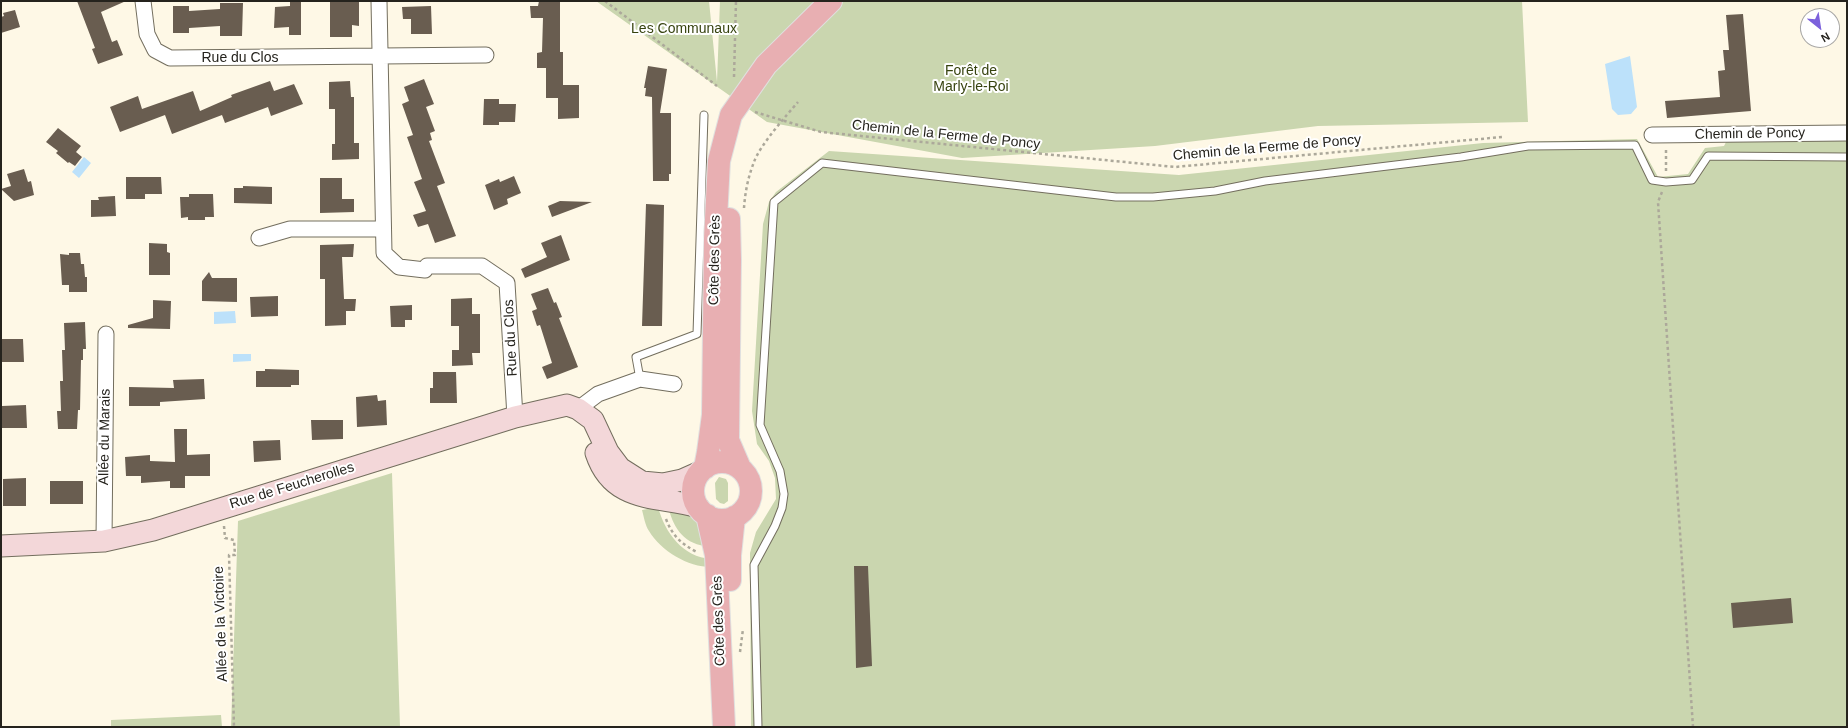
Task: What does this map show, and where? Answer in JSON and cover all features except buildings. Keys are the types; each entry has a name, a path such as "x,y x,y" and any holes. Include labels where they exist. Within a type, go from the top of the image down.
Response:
{"main road":[{"name":"Côte des Grès","path":"702,470 708,452 713,415 714,239 719,161 731,115 766,65 831,1"},
{"name":"Côte des Grès","path":"740,468 728,440 730,260 727,185 730,151 744,108 766,65"},
{"path":"723,462 740,468 747,476 750,485 748,504 742,511 734,517 716,519 703,511 693,492 694,483 702,470 713,463 723,462"},
{"name":"Côte des Grès","path":"703,511 716,555 724,727"},
{"name":"Côte des Grès","path":"730,727 730,555 734,517"}],"street":[{"name":"Rue du Clos","path":"143,1 147,34 155,50 170,58 486,55"},
{"name":"Rue du Clos","path":"379,1 384,253 399,267 425,270 427,266 482,266 507,283 515,417"},
{"name":"Chemin de Poncy","path":"1659,135 1847,133"},
{"path":"259,238 290,229 383,229"},
{"name":"Allée du Marais","path":"104,541 106,334"},
{"path":"580,411 598,394 640,379 674,384"},
{"name":"Rue de Feucherolles","path":"1,546 104,541 153,530 515,417 567,406 580,411"},
{"path":"580,411 593,420 608,452 620,468 642,482 663,484 682,480 702,470"},
{"path":"580,411 598,461 611,480 628,492 649,499 663,499 703,511"}],"lane":[{"path":"640,379 636,357 697,334 704,115"},
{"path":"758,727 754,565 775,526 782,508 784,494 780,471 760,425 774,202 822,163 1116,197 1153,197 1215,191 1265,181 1461,157 1528,146 1635,144 1652,180 1666,182 1692,180 1708,156 1847,157"}],"path":[{"path":"605,1 717,86"},
{"path":"734,79 736,1"},
{"path":"744,215 748,182 754,161 782,120 798,102"},
{"name":"Chemin de la Ferme de Poncy","path":"744,108 821,132 1176,167 1509,137"},
{"path":"1659,135 1666,182 1658,202 1693,727"},
{"name":"Allée de la Victoire","path":"222,508 225,538 234,540 235,555 229,556 234,727"},
{"path":"665,512 669,527 675,537 684,545 701,554"},
{"path":"740,653 744,623"}],"green space":[{"name":"Forêt de Marly-le-Roi","path":"596,1 709,1 717,82 720,1 1522,1 1528,122 1318,126 1155,146 962,158 767,122"},
{"path":"1637,139 1658,177 1688,174 1705,148 1724,146 1727,140 1847,139 1847,727 751,727 750,553 756,532 776,499 775,478 769,461 757,444 752,411 763,224 769,202 776,192 829,151 1179,175 1483,143"},
{"path":"392,473 400,727 231,727 238,521"},
{"path":"719,477 726,479 728,483 728,501 724,504 720,503 716,499 715,483"},
{"path":"668,505 692,513 696,517 701,527 705,546 690,541 679,532 672,519"},
{"path":"658,507 665,526 677,542 692,554 711,559 711,567 684,561 668,551 654,538 646,526 642,510"},
{"path":"221,715 222,727 111,727 111,720"}],"water":[{"path":"1630,56 1637,107 1631,114 1618,115 1612,109 1605,64"},
{"path":"84,157 91,163 79,178 72,172"},
{"path":"235,311 236,323 214,324 214,312"},
{"path":"233,354 251,354 251,361 233,362"}],"park label":[{"name":"Les Communaux","path":"684,29"}]}
